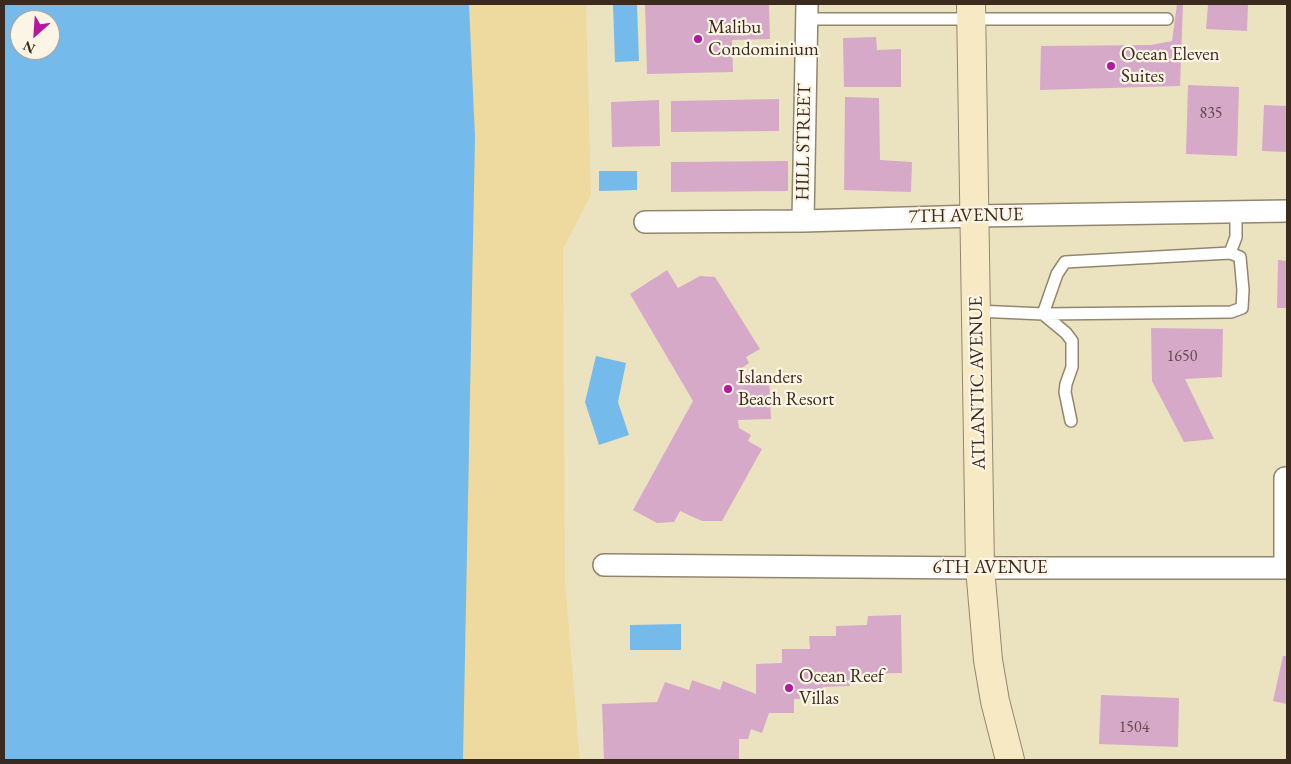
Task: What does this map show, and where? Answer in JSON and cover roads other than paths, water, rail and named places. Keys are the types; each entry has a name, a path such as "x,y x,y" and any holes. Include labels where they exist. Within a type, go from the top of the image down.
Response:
{"main road":[{"name":"ATLANTIC AVENUE","path":"972,12 980,568 988,660 1005,755"}],"street":[{"name":"HILL STREET","path":"803,221 807,11"},
{"name":"7TH AVENUE","path":"645,222 803,221 1287,211"},
{"name":"6TH AVENUE","path":"604,565 1285,568 1285,478 1287,478"}],"lane":[{"path":"807,11 972,12 1167,19"},
{"path":"1230,253 1236,237 1236,212"},
{"path":"977,311 1043,314 1231,312 1242,308 1240,257 1230,253 1065,262 1057,274 1043,314"},
{"path":"1043,314 1072,341 1072,368 1065,392 1071,421"}],"water":[{"path":"4,4 469,4 475,137 463,760 4,760"},
{"path":"613,4 637,4 639,61 615,62"},
{"path":"599,171 637,171 637,190 599,191"},
{"path":"596,356 626,363 618,402 629,435 599,445 585,402"},
{"path":"681,624 681,650 630,650 630,625"}],"place":[{"name":"Malibu Condominium","path":"698,39"},
{"name":"Ocean Eleven Suites","path":"1111,66"},
{"name":"Islanders Beach Resort","path":"728,389"},
{"name":"Ocean Reef Villas","path":"789,688"}]}
